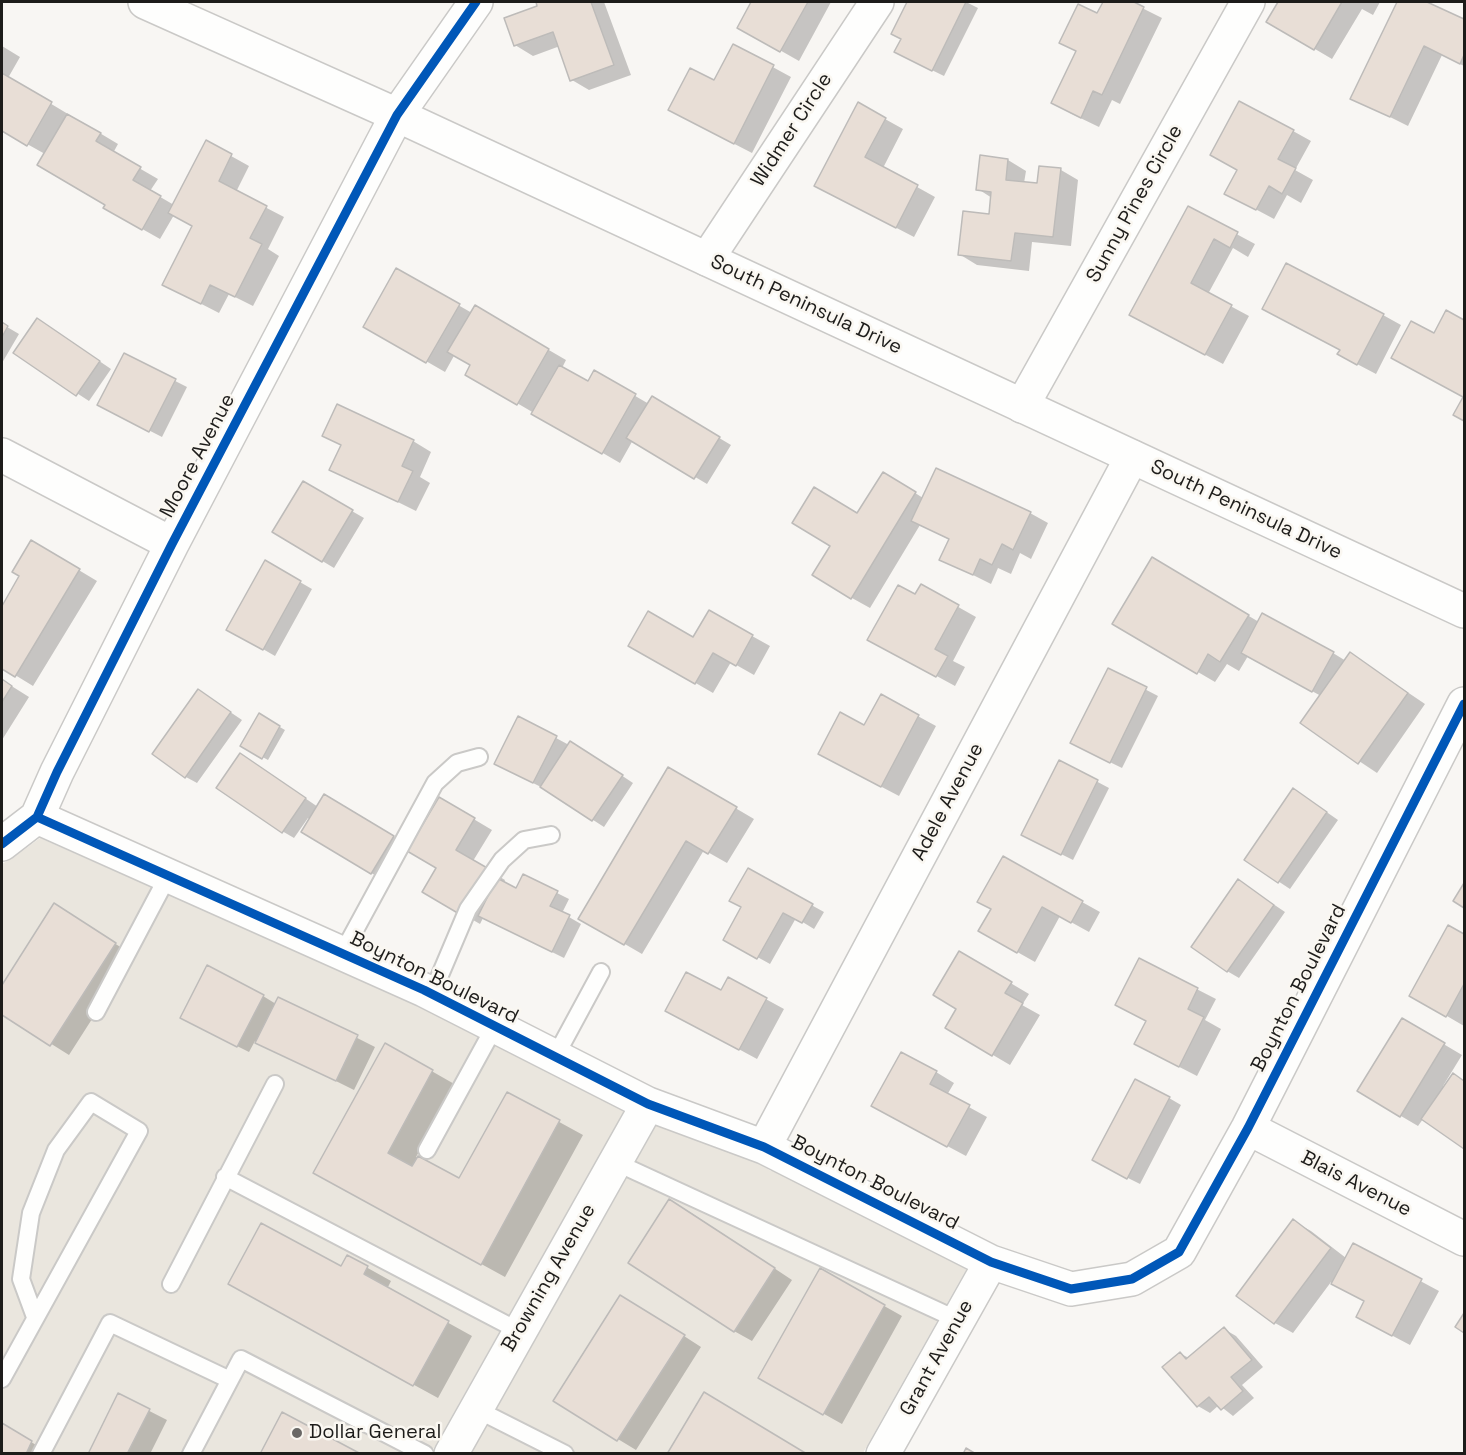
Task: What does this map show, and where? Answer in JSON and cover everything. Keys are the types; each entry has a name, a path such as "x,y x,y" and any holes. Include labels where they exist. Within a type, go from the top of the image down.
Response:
{"street":[{"name":"South Peninsula Drive","path":"145,2 397,115 1464,611"},
{"name":"Moore Avenue","path":"37,817 57,772 172,544 397,115 476,2"},
{"name":"Widmer Circle","path":"707,259 877,2"},
{"name":"Sunny Pines Circle","path":"1023,406 1248,2"},
{"path":"2,455 172,544"},
{"name":"Adele Avenue","path":"764,1147 1132,457"},
{"name":"Boynton Boulevard","path":"37,817 432,994 648,1104 764,1147 991,1263 1071,1289 1132,1279 1179,1252 1248,1128 1464,704"},
{"path":"2,844 37,817"},
{"name":"Browning Avenue","path":"451,1454 648,1104"},
{"name":"Blais Avenue","path":"1248,1128 1464,1239"},
{"name":"Grant Avenue","path":"883,1454 991,1263"}],"lane":[{"path":"342,954 435,783 457,763 479,757"},
{"path":"432,994 468,909 502,860 524,840 551,836"},
{"path":"96,1012 168,876"},
{"path":"555,1057 601,972"},
{"path":"428,1150 495,1026"},
{"path":"171,1284 275,1084"},
{"path":"2,1378 139,1131 91,1102 56,1150 31,1213 21,1279 35,1317"},
{"path":"615,1162 958,1320"},
{"path":"225,1177 519,1331"},
{"path":"41,1454 110,1323 230,1380"},
{"path":"190,1454 241,1359 425,1454"},
{"path":"476,1408 565,1454"}],"shaded area":[{"path":"40,838 418,1005 625,1110 431,1453 2,1454 2,864"},
{"path":"657,1124 758,1163 771,1171 772,1169 967,1268 863,1453 471,1454"}],"building":[{"path":"536,2 591,2 614,65 570,81 553,32 514,46 504,18 537,6"},
{"path":"751,2 808,2 780,52 737,28"},
{"path":"907,2 966,2 932,71 894,52 901,39 891,34"},
{"path":"1103,2 1134,2 1144,7 1102,95 1093,91 1081,118 1051,103 1076,51 1059,43 1078,4 1097,13"},
{"path":"1278,2 1342,2 1314,50 1266,22"},
{"path":"1397,2 1427,2 1464,19 1464,55 1460,64 1424,46 1390,117 1350,99"},
{"path":"733,44 774,65 734,144 668,110 690,68 714,80"},
{"path":"2,73 52,102 27,146 2,131"},
{"path":"1239,101 1294,130 1278,159 1296,168 1282,194 1269,186 1256,210 1224,194 1237,170 1210,155"},
{"path":"858,102 886,118 865,157 918,185 896,228 814,186"},
{"path":"67,114 101,133 96,141 141,167 133,180 161,196 142,230 103,208 105,205 37,165"},
{"path":"206,140 232,154 219,181 267,206 250,238 262,244 235,297 210,285 201,304 162,285 192,226 168,213"},
{"path":"980,155 1008,159 1006,180 1037,183 1039,166 1061,168 1053,237 1015,233 1011,261 958,255 963,211 989,214 991,192 976,190"},
{"path":"1188,206 1238,232 1230,248 1214,239 1191,283 1232,305 1205,355 1129,315"},
{"path":"1286,263 1384,314 1357,365 1337,354 1340,350 1262,309"},
{"path":"396,268 460,304 426,363 363,327"},
{"path":"475,305 549,349 517,405 465,375 470,365 447,352"},
{"path":"1446,310 1464,320 1464,421 1453,415 1463,397 1391,358 1411,321 1434,333"},
{"path":"37,318 100,361 76,396 13,353"},
{"path":"2,322 8,326 2,337"},
{"path":"124,353 176,379 149,432 97,405"},
{"path":"559,365 588,381 594,370 636,394 602,454 531,414"},
{"path":"652,396 720,437 694,479 626,438"},
{"path":"337,404 414,440 402,466 413,471 398,502 329,470 341,445 322,436"},
{"path":"936,468 1031,512 1013,550 1002,544 992,565 980,559 973,575 939,560 949,539 911,521"},
{"path":"883,472 916,492 851,599 812,575 830,546 792,523 814,487 857,513"},
{"path":"303,481 353,510 322,562 272,532"},
{"path":"31,540 80,569 15,677 2,669 2,606 19,576 12,572"},
{"path":"1152,557 1249,615 1220,662 1208,654 1197,674 1112,624"},
{"path":"265,560 301,581 263,650 226,630"},
{"path":"921,584 959,605 935,649 948,656 936,677 867,640 898,585 915,594"},
{"path":"709,610 753,635 736,666 713,653 695,684 628,646 648,611 693,637"},
{"path":"1262,613 1334,652 1312,692 1241,653"},
{"path":"1350,652 1408,693 1358,764 1300,723"},
{"path":"1108,668 1147,687 1110,763 1070,743"},
{"path":"2,679 12,686 2,702"},
{"path":"198,689 231,712 185,778 152,754"},
{"path":"881,694 919,715 881,787 818,754 840,712 864,725"},
{"path":"259,713 280,726 262,759 240,746"},
{"path":"518,716 557,736 533,783 494,764"},
{"path":"570,741 623,775 592,821 540,787"},
{"path":"240,753 306,798 282,833 216,788"},
{"path":"1059,760 1098,780 1061,855 1021,835"},
{"path":"668,767 737,807 708,854 686,841 624,945 578,919"},
{"path":"1293,788 1327,812 1278,883 1244,860"},
{"path":"324,794 394,836 371,874 301,832"},
{"path":"439,797 475,818 456,850 489,869 461,915 422,892 436,868 407,851"},
{"path":"1003,856 1083,901 1071,923 1042,907 1017,953 978,931 991,909 977,902"},
{"path":"748,868 813,904 802,923 783,913 757,959 723,940 741,907 729,901"},
{"path":"523,874 558,891 550,906 570,915 552,952 478,916 497,878 516,888"},
{"path":"1238,879 1274,905 1227,972 1191,947"},
{"path":"1464,883 1464,908 1453,901"},
{"path":"54,903 116,943 50,1046 2,1015 2,985"},
{"path":"1448,925 1464,934 1464,984 1446,1017 1409,996"},
{"path":"959,951 1012,982 1005,993 1023,1003 992,1056 945,1028 956,1009 933,995"},
{"path":"1139,958 1198,988 1188,1009 1204,1017 1179,1067 1134,1044 1146,1021 1115,1005"},
{"path":"207,965 264,995 237,1047 180,1018"},
{"path":"686,972 721,990 728,977 767,998 739,1050 665,1011"},
{"path":"278,997 358,1035 336,1081 255,1043"},
{"path":"1402,1018 1445,1043 1400,1117 1357,1091"},
{"path":"385,1043 433,1070 388,1153 412,1166 418,1156 459,1178 507,1092 560,1120 481,1265 313,1173"},
{"path":"901,1052 937,1071 930,1084 970,1105 947,1147 871,1106"},
{"path":"1453,1073 1464,1081 1464,1149 1421,1119"},
{"path":"1135,1079 1170,1097 1127,1179 1092,1160"},
{"path":"669,1199 775,1268 734,1332 628,1263"},
{"path":"1293,1219 1331,1248 1274,1324 1236,1296"},
{"path":"261,1223 341,1266 347,1255 368,1266 364,1274 449,1321 413,1386 228,1284"},
{"path":"1353,1243 1422,1279 1392,1336 1356,1317 1364,1301 1331,1284"},
{"path":"820,1268 885,1305 823,1415 758,1378"},
{"path":"620,1295 685,1335 617,1441 553,1401"},
{"path":"1464,1313 1464,1333 1455,1327"},
{"path":"1224,1327 1252,1360 1231,1377 1243,1391 1221,1410 1209,1397 1197,1407 1162,1367 1180,1352 1186,1359"},
{"path":"704,1392 807,1454 667,1454"},
{"path":"118,1393 150,1409 127,1454 88,1454"},
{"name":"Dollar General","path":"282,1412 361,1454 260,1454"},
{"path":"2,1423 32,1441 26,1454 2,1454"},
{"path":"966,1448 976,1454 963,1454"}],"cycle path":[{"path":"2,844 37,817 57,772 172,544 397,115 476,2"},
{"path":"37,817 424,990 648,1104 764,1147 991,1262 1071,1289 1132,1279 1179,1252 1248,1128 1464,704"}],"place":[{"name":"Dollar General","path":"297,1433"}]}
